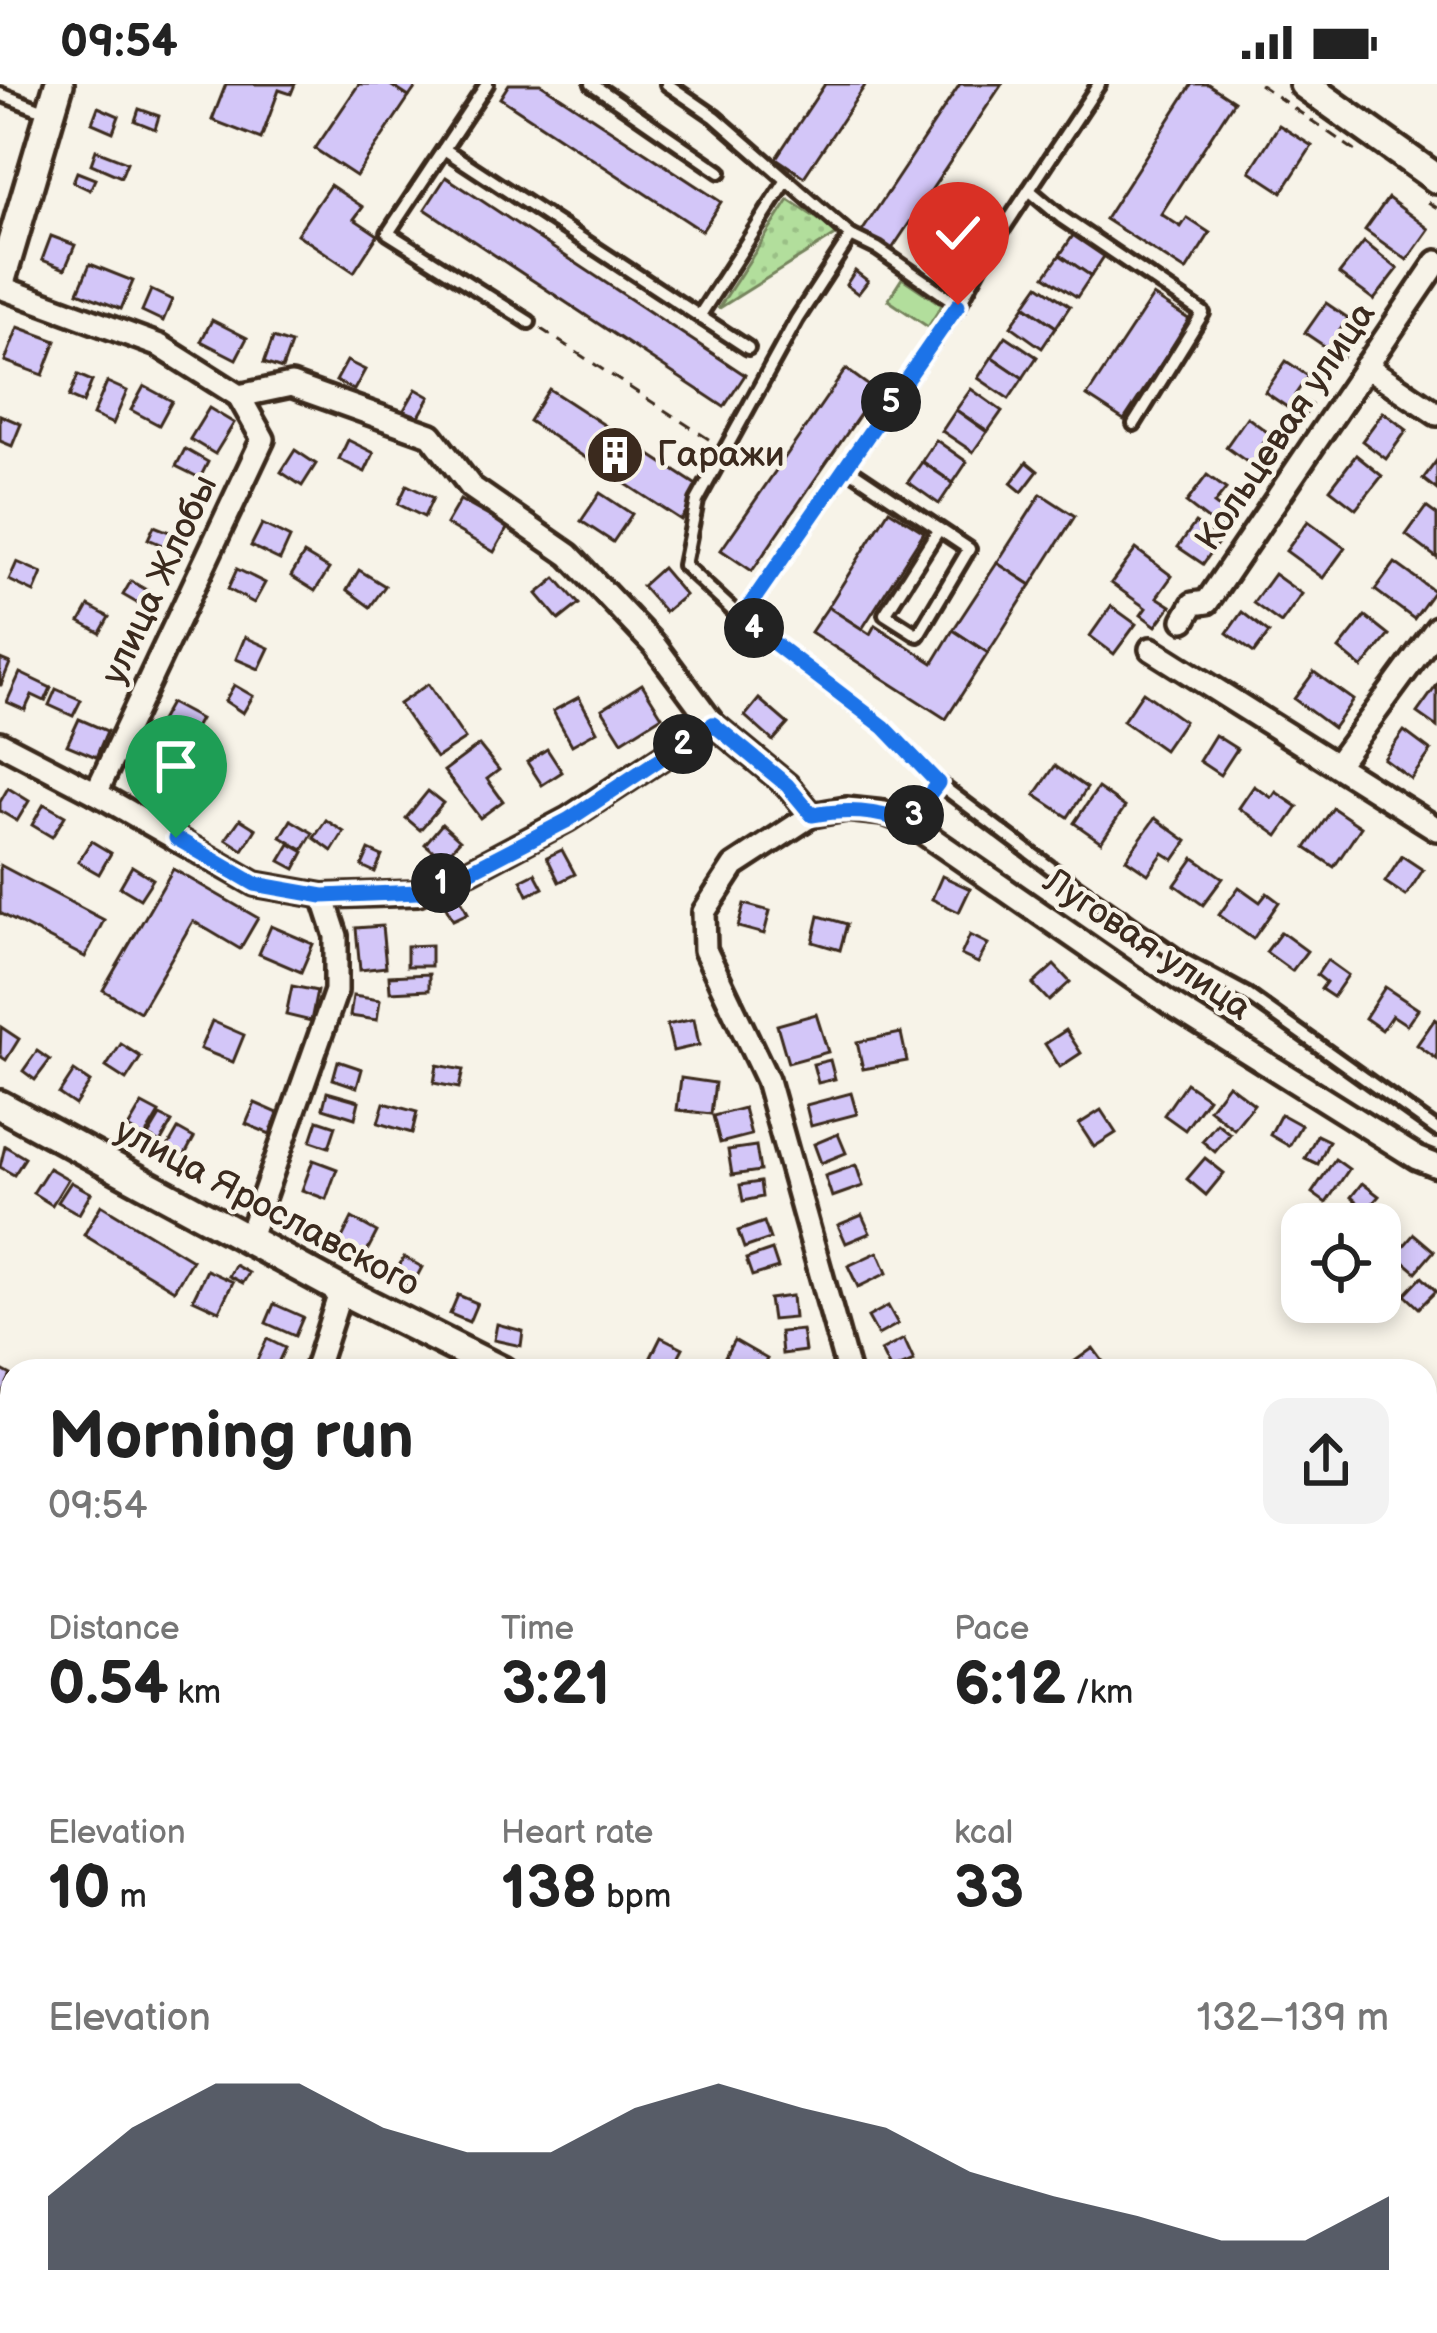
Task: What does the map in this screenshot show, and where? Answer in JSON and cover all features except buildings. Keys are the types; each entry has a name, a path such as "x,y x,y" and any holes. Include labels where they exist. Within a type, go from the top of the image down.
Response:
{"street":[{"path":"58,84 0,285 160,346 239,396 291,385 431,435 471,487 569,555 655,646 713,724 787,785 812,815 734,866 718,884 704,912 705,950 767,1080 845,1359"},
{"path":"1304,84 1428,187"},
{"name":"Кольцевая улица","path":"1184,620 1193,604 1207,602 1437,262"},
{"path":"1366,366 1437,414"},
{"name":"улица Жлобы","path":"96,793 262,439 239,396"},
{"path":"1338,764 1437,628"},
{"path":"1151,649 1437,829"},
{"path":"0,743 255,884 323,896 418,892 470,871 568,820 713,724"},
{"name":"Луговая улица","path":"812,815 846,809 884,813 908,823 1168,1002 1437,1166"},
{"path":"248,1240 337,991 337,936 323,896"},
{"name":"улица Ярославского","path":"0,1105 340,1290 478,1359"},
{"path":"319,1359 340,1290"}],"lane":[{"path":"487,84 388,232 529,322"},
{"path":"592,84 720,172"},
{"path":"668,84 715,117 851,236 878,249 958,305"},
{"path":"741,618 958,305 1099,84"},
{"path":"0,94 50,114"},
{"path":"444,149 748,348"},
{"path":"700,315 787,180"},
{"path":"1029,190 1203,313 1134,424"},
{"path":"851,236 797,319 697,501 684,565 741,618 884,727 938,783 1164,947 1246,994 1437,1130"},
{"path":"846,467 939,529 969,549 918,635 885,614 939,529"},
{"path":"908,823 938,783"}],"path":[{"path":"1259,84 1366,158"},
{"path":"1428,187 1437,208"},
{"path":"529,322 727,450"}],"green space":[{"path":"789,200 839,233 718,309"},
{"path":"902,278 942,305 928,327 888,300"}],"place":[{"name":"Гаражи","path":"615,455"}],"route":[{"path":"176,838 255,884 323,896 418,892 568,820 713,724 787,785 812,815 846,809 884,813 908,823 938,783 884,727 741,618 958,305"}]}
